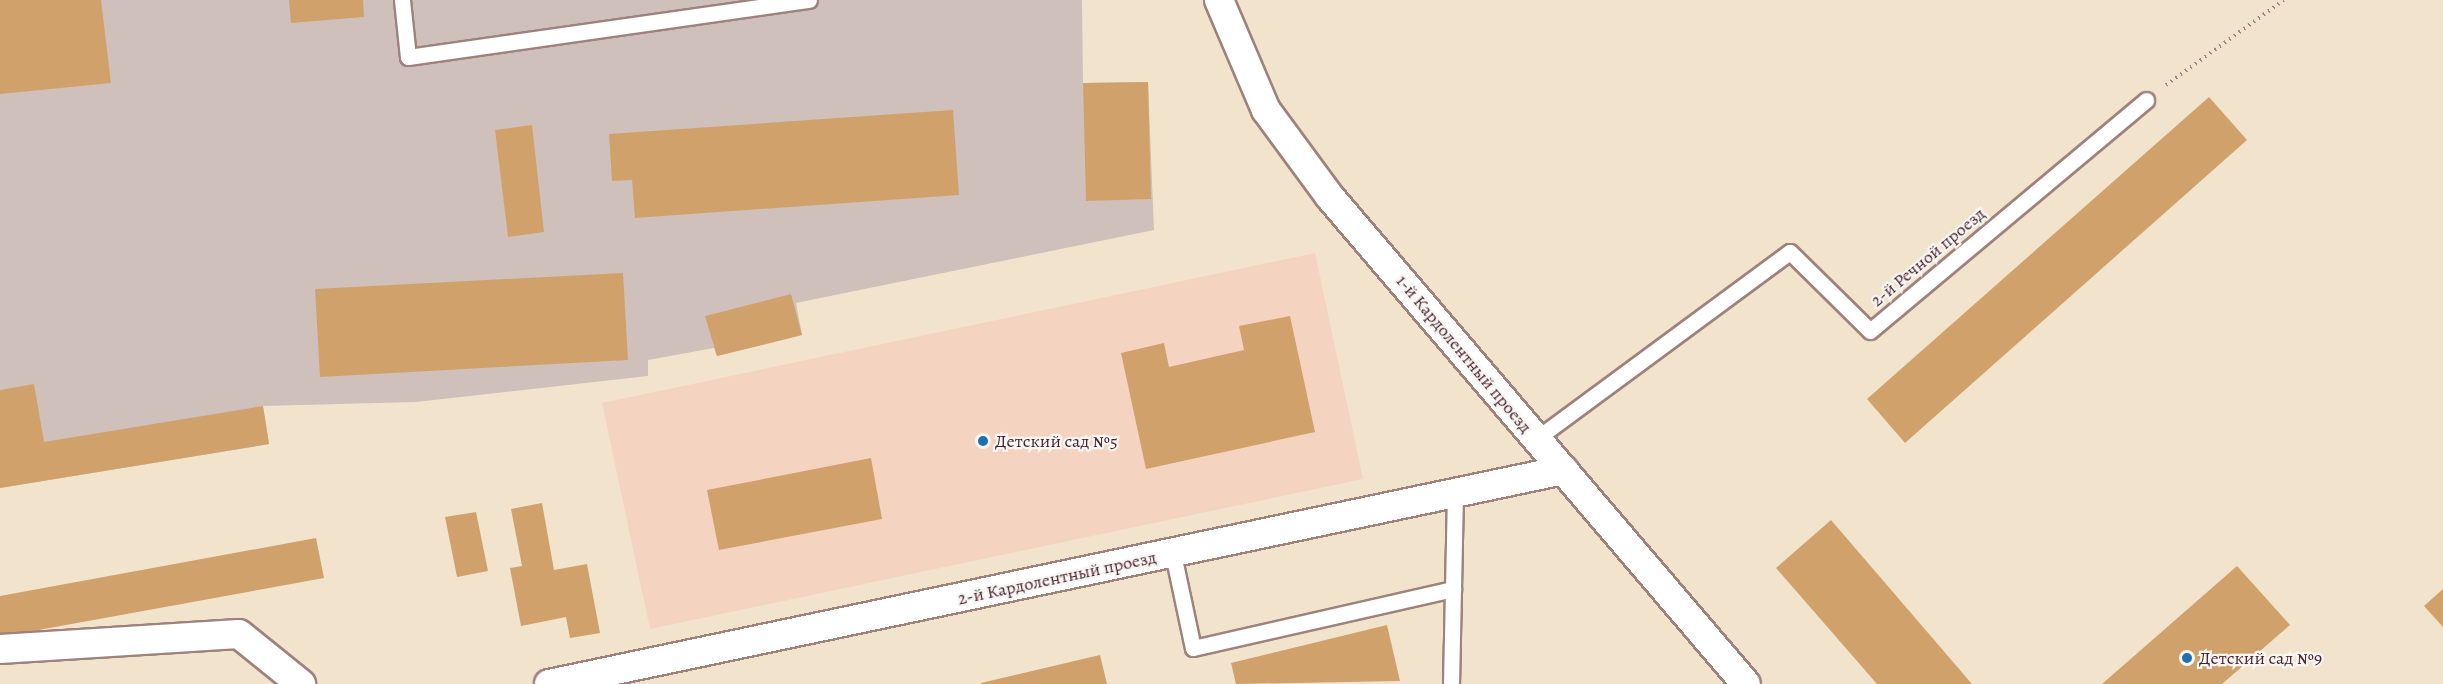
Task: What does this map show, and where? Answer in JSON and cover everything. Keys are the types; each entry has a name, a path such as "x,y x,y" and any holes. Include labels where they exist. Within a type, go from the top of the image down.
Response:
{"street":[{"name":"1-й Кардолентный проезд","path":"1219,0 1266,110 1330,196 1746,684"},
{"name":"2-й Кардолентный проезд","path":"549,684 1564,470"},
{"path":"0,649 239,634 301,684"}],"lane":[{"path":"402,0 408,57 808,0"},
{"name":"2-й Речной проезд","path":"1536,439 1790,252 1870,331 2146,100"},
{"path":"1452,684 1455,494"},
{"path":"1173,554 1193,648 1453,589"}],"path":[{"path":"2146,100 2284,0"}],"shaded area":[{"path":"0,0 1082,0 1083,83 1148,82 1154,230 796,303 802,335 717,356 714,348 648,360 648,376 416,402 263,406 269,444 0,488"},
{"name":"Детский сад №5","path":"1315,253 1363,479 650,629 602,403"}],"building":[{"path":"0,0 101,0 111,83 0,94"},
{"path":"289,0 363,0 364,17 291,23"},
{"path":"1148,82 1151,199 1086,201 1083,83"},
{"path":"2209,97 2247,140 1905,443 1867,399"},
{"path":"953,110 959,195 635,218 632,180 612,181 609,134"},
{"path":"532,125 544,232 508,237 495,130"},
{"path":"623,273 628,360 320,377 315,289"},
{"path":"791,294 802,335 717,356 705,316"},
{"path":"1290,316 1315,432 1146,469 1121,353 1164,343 1169,367 1244,350 1239,326"},
{"path":"34,384 44,442 263,406 269,444 0,488 0,390"},
{"path":"871,458 882,519 719,550 707,490"},
{"path":"542,503 554,570 587,564 600,633 570,638 566,617 521,626 510,568 522,566 511,509"},
{"path":"476,512 488,571 457,577 445,517"},
{"path":"1831,520 1972,684 1877,684 1776,568"},
{"path":"316,538 324,578 0,637 0,596"},
{"path":"2237,566 2290,625 2222,684 2102,684"},
{"path":"2443,589 2443,627 2424,606"},
{"path":"1387,625 1400,681 1236,684 1231,663"},
{"path":"1100,655 1107,684 981,684 981,683"}],"place":[{"name":"Детский сад №5","path":"983,441"},
{"name":"Детский сад №9","path":"2187,658"}]}
